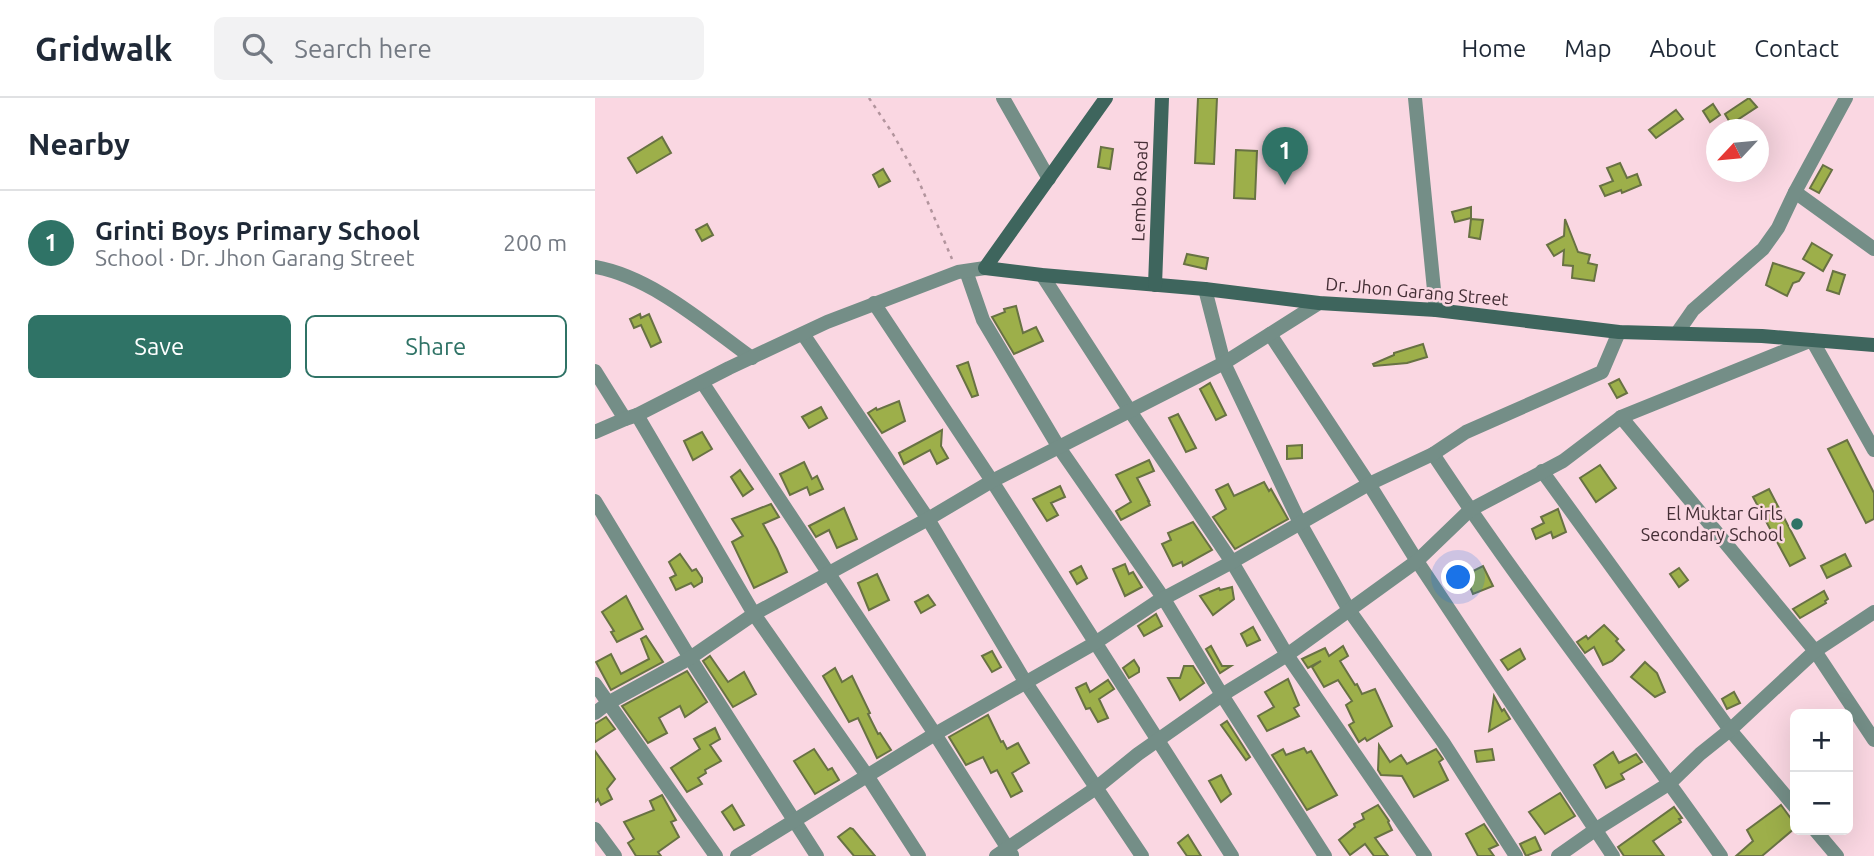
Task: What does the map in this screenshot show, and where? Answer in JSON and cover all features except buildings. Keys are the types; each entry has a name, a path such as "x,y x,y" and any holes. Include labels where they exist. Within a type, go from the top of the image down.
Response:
{"street":[{"path":"1003,98 1049,179"},
{"path":"985,268 1106,98"},
{"name":"Lembo Road","path":"1155,285 1162,98"},
{"path":"1415,98 1436,310"},
{"path":"1677,333 1693,310 1763,249 1778,228 1846,98"},
{"path":"1795,192 1874,249"},
{"path":"595,268 607,270 660,292 752,358"},
{"name":"Dr. Jhon Garang Street","path":"595,432 827,322 962,272 985,268 1319,303 1436,310 1619,332 1762,336 1874,345"},
{"path":"962,272 983,320 1058,446 1164,599 1325,856"},
{"path":"1042,275 1232,562 1287,655 1425,856"},
{"path":"1205,289 1224,363 1300,523 1349,610 1443,742 1516,856"},
{"path":"874,303 992,481 1232,856"},
{"path":"595,713 608,703 690,658 754,614 992,481 1224,363 1319,303"},
{"path":"737,856 935,734 1095,643 1139,613 1369,484 1433,454 1466,432 1602,372 1619,332"},
{"path":"803,334 928,519 1026,683 1142,856"},
{"path":"1269,334 1613,856"},
{"path":"702,382 935,734 1006,853 1138,754 1222,695 1287,655 1417,561 1470,510 1563,461 1621,417 1812,340 1874,450"},
{"path":"595,371 631,417 754,614 868,777 919,856"},
{"path":"1621,417 1815,651 1874,740"},
{"path":"1433,454 1470,510 1721,856"},
{"path":"1542,471 1730,730 1790,801"},
{"path":"595,501 690,658 817,856"},
{"path":"1558,856 1670,783 1815,651 1874,612"},
{"path":"595,684 716,856"},
{"path":"595,829 615,856"},
{"path":"1819,835 1837,856"}],"path":[{"path":"869,98 917,177 962,272"}],"place":[{"name":"Grinti Boys Primary School","path":"1285,185"},
{"name":"El Muktar Girls Secondary School","path":"1797,524"}]}
